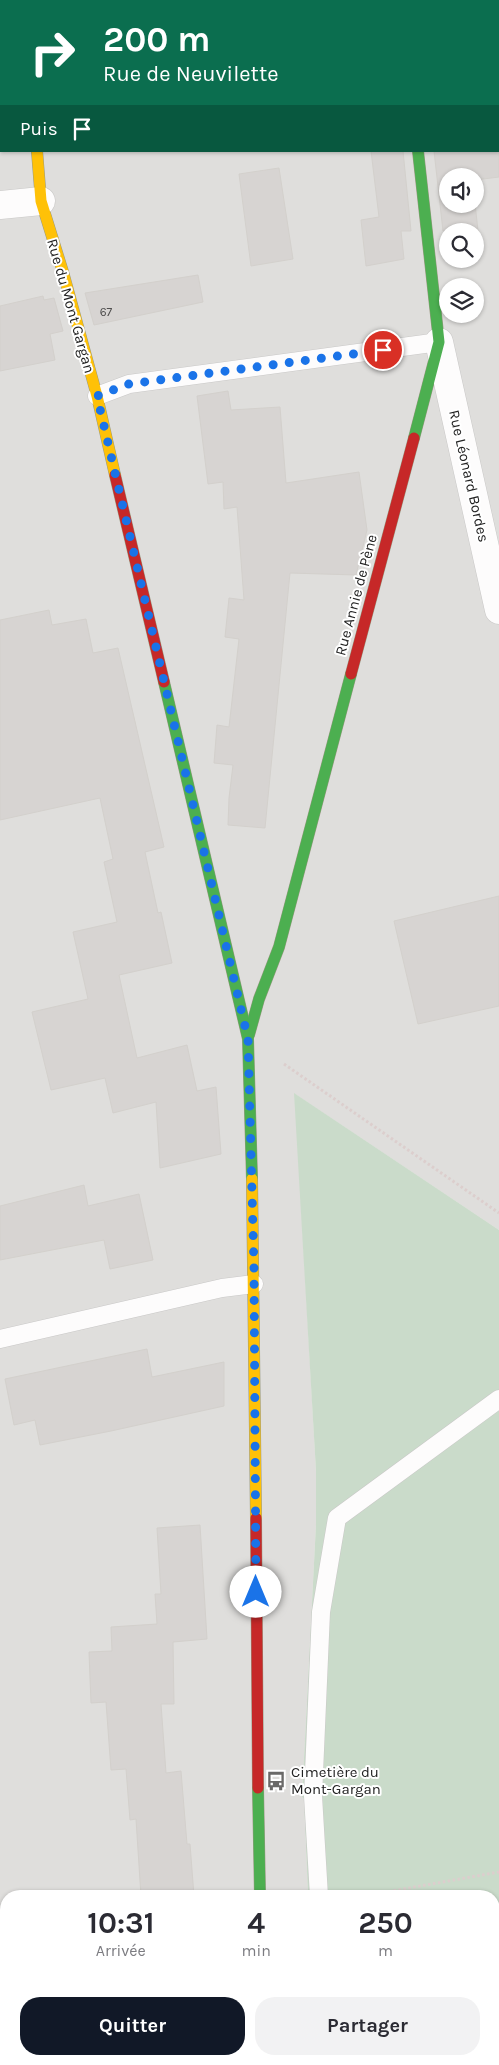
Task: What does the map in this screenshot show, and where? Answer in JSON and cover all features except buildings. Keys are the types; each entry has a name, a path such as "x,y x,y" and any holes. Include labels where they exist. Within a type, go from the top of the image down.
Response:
{"street":[{"name":"Rue du Mont Gargan","path":"37,152 41,201 63,272 97,396 248,1039 254,1284 260,1890"},
{"name":"Rue Annie de Pène","path":"248,1039 259,1000 279,947 438,342 418,152"},
{"path":"0,205 41,201"},
{"name":"Rue Léonard Bordes","path":"438,342 499,610"}],"lane":[{"path":"97,396 129,384 438,342"},
{"path":"0,1339 222,1288 254,1284"},
{"path":"319,1890 312,1796 321,1612 337,1518 499,1399"}],"path":[{"path":"248,1039 499,1213"},
{"path":"398,1890 499,1872"}],"shaded area":[{"path":"0,152 499,152 499,1230 295,1094 316,1471 316,1524 302,1797 304,1799 308,1890 0,1890"}],"green space":[{"path":"294,1093 499,1230 499,1890 308,1890 304,1799 302,1797 316,1524 316,1471"}],"traffic: fast":[{"path":"414,438 439,342 418,152"},
{"path":"249,1035 259,999 279,947 351,674"},
{"path":"164,682 248,1039 252,1179"},
{"path":"258,1788 260,1890"}],"traffic: slow":[{"path":"37,152 41,201 63,272 97,396 115,475"},
{"path":"252,1179 256,1518"}],"traffic: jam":[{"path":"351,674 414,438"},
{"path":"115,475 164,682"},
{"path":"256,1518 258,1788"}],"place":[{"name":"Cimetière du Mont-Gargan","path":"276,1781"}],"route":[{"path":"256,1592 254,1268 248,1039 97,396 129,384 383,350"}]}
